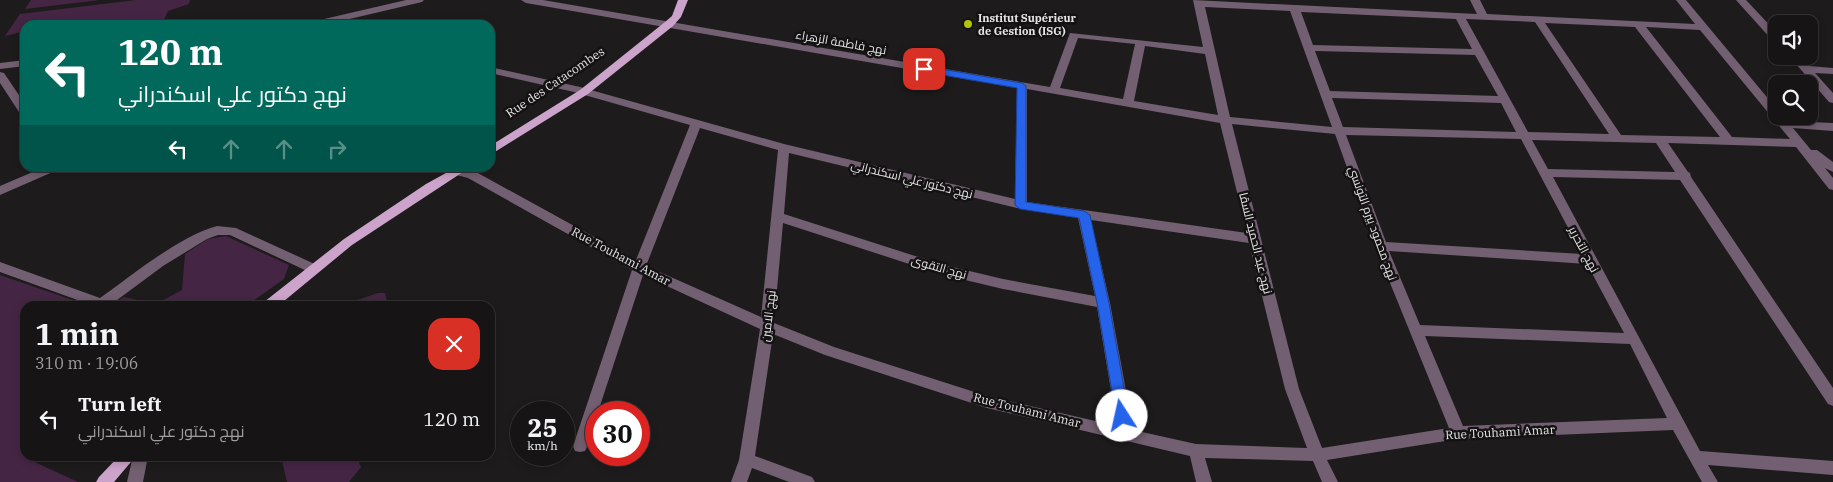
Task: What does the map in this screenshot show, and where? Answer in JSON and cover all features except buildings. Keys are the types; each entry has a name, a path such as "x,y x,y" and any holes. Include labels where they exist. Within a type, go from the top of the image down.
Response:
{"main road":[{"name":"Rue des Catacombes","path":"664,24 674,0"},
{"name":"Rue des Catacombes","path":"495,148 580,90 664,24 676,17 683,0"},
{"name":"Rue des Catacombes","path":"495,141 580,90"},
{"path":"276,301 348,242 430,187 449,172"},
{"path":"104,482 124,461"}],"street":[{"path":"333,20 419,0"},
{"name":"نهج فاطمة الزهراء","path":"526,0 1225,120 1340,131 1799,143"},
{"path":"1475,0 1483,17"},
{"path":"1681,0 1768,105"},
{"path":"1741,0 1768,29"},
{"path":"1198,2 1227,2 1295,10 1322,5 1539,21 1703,27"},
{"name":"نهج عبد الحميد السقا","path":"1198,2 1225,120 1292,390 1317,455 1330,482"},
{"name":"نهج محمود بيرم التونسي","path":"1295,10 1381,246 1458,433"},
{"name":"نهج التحرير","path":"1459,15 1589,259 1634,339 1677,424 1710,482"},
{"path":"1539,21 1618,139"},
{"path":"1638,24 1728,140"},
{"path":"1054,91 1074,35 1209,51"},
{"path":"1128,103 1141,42"},
{"path":"1309,48 1478,52"},
{"path":"0,66 20,64"},
{"path":"1802,65 1833,100"},
{"path":"1806,69 1833,71"},
{"name":"نهج دكتور علي اسكندراني","path":"495,71 580,90 784,148 1020,205 1254,239"},
{"path":"0,76 20,105"},
{"path":"1020,205 1022,86"},
{"path":"1326,94 1504,100"},
{"path":"580,446 638,268 696,123"},
{"path":"1818,124 1833,127"},
{"path":"1785,125 1833,186"},
{"path":"1660,140 1686,176 1833,400"},
{"path":"1799,143 1833,168"},
{"name":"نهج الامين","path":"739,482 747,460 767,326 784,148"},
{"path":"0,191 42,172"},
{"name":"Rue Touhami Amar","path":"464,172 638,268 767,326 830,351 987,402 1196,451 1317,455 1458,433 1677,424"},
{"path":"1544,174 1686,176"},
{"path":"1084,215 1103,303 1126,434"},
{"name":"نهج التقوى","path":"778,217 940,269 1003,284 1103,303"},
{"path":"106,301 166,259 203,236 224,230 232,231 314,269"},
{"path":"1381,246 1589,259"},
{"path":"0,268 94,301"},
{"path":"1415,330 1634,339"},
{"path":"1196,451 1204,482"},
{"path":"1696,457 1833,468"},
{"path":"747,460 807,482"},
{"path":"135,482 139,461"}],"shaded area":[{"path":"31,0 100,0 25,9"},
{"path":"136,0 190,0 189,4 168,11 164,20 20,20 20,32 5,36 20,14"},
{"path":"226,236 289,265 284,279 253,301 162,301 182,290 185,254 208,239"},
{"path":"0,275 75,301 20,301 20,461 32,461 78,482 0,482"},
{"path":"378,293 385,293 387,301 355,301"},
{"path":"124,297 142,301 117,301"},
{"path":"282,461 358,461 361,467 349,482 287,482"}],"place":[{"name":"Institut Supérieur de Gestion (ISG)","path":"968,24"}],"route":[{"path":"924,69 1022,86 1020,205 1084,215 1103,303 1122,416"}]}
